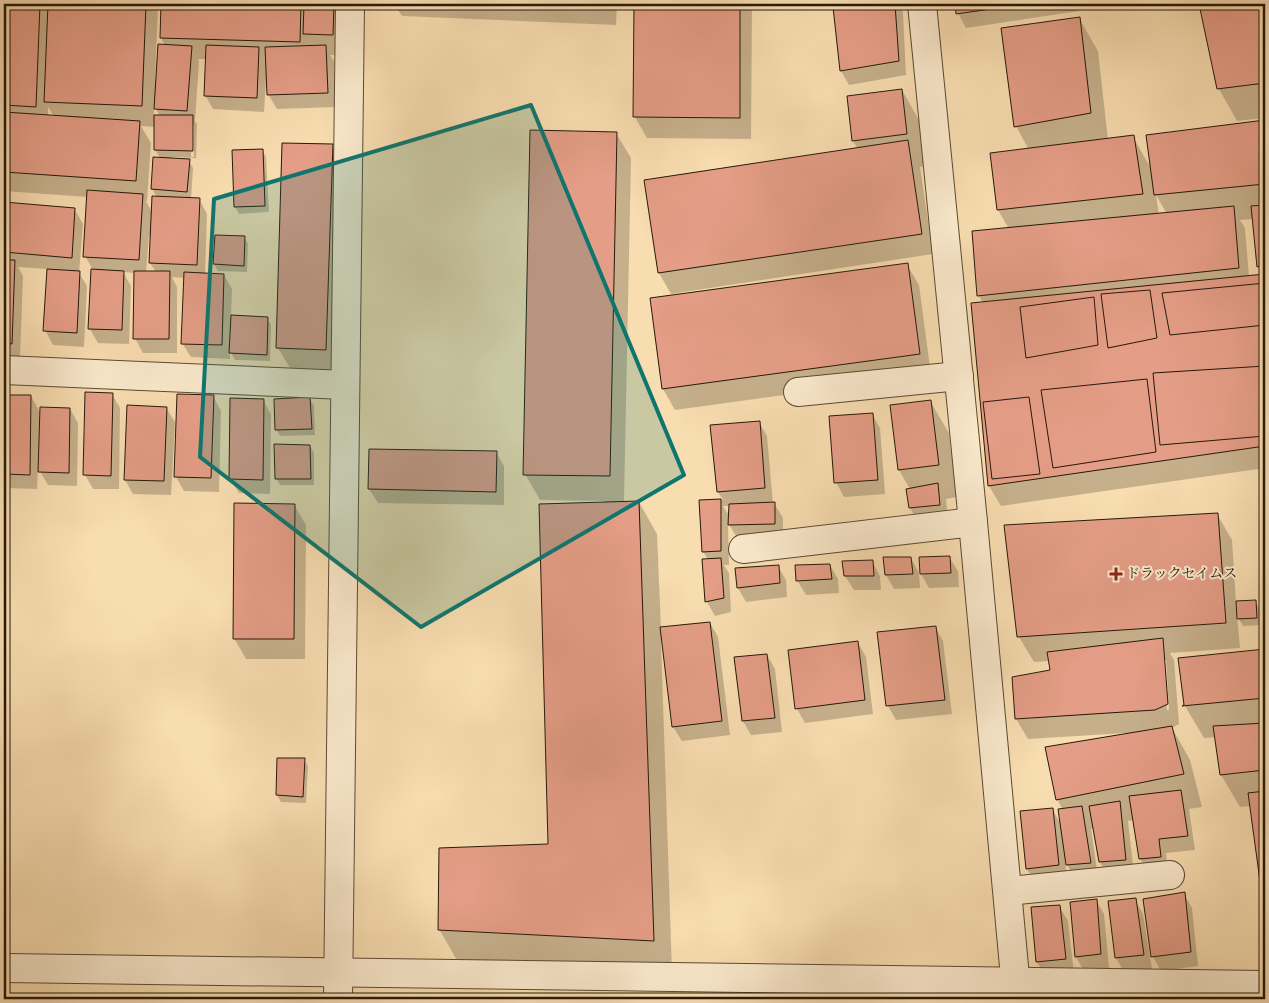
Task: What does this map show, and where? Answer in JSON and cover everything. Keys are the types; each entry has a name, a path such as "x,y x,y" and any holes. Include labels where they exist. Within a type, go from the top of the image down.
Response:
{"street":[{"path":"338,999 350,4"},
{"path":"922,4 973,522 1016,990"},
{"path":"4,370 345,385"},
{"path":"798,392 959,376"},
{"path":"743,549 973,522"},
{"path":"1008,891 1170,875"},
{"path":"4,968 338,972 1016,990 1265,985"}],"highlighted area":[{"path":"531,105 684,475 421,627 200,457 214,199"}],"building":[{"path":"4,4 40,4 36,107 4,105"},
{"path":"48,4 146,4 142,106 44,102"},
{"path":"161,4 301,4 300,42 160,38"},
{"path":"304,4 334,4 333,35 303,34"},
{"path":"634,4 740,4 740,118 633,117"},
{"path":"852,4 895,4 899,61 840,71 833,7"},
{"path":"955,4 1026,4 956,14"},
{"path":"1199,4 1265,4 1265,83 1217,89"},
{"path":"1080,17 1091,113 1014,127 1001,28"},
{"path":"158,44 192,46 187,111 154,109"},
{"path":"206,45 259,47 257,98 204,96"},
{"path":"326,45 328,93 267,95 265,47"},
{"path":"902,89 907,134 852,141 847,96"},
{"path":"4,112 140,121 136,181 4,172"},
{"path":"154,115 193,115 193,151 154,150"},
{"path":"1265,120 1265,184 1154,195 1146,135"},
{"path":"530,130 617,132 610,476 523,475"},
{"path":"1134,135 1143,194 997,210 990,153"},
{"path":"908,140 922,234 658,273 644,180"},
{"path":"282,143 333,144 326,350 276,348"},
{"path":"263,149 265,206 234,207 232,150"},
{"path":"153,157 190,159 187,192 151,189"},
{"path":"87,190 143,194 139,260 83,257"},
{"path":"152,196 200,198 197,265 149,263"},
{"path":"4,202 75,208 72,258 4,252"},
{"path":"1265,205 1265,265 1257,267 1251,206"},
{"path":"1234,206 1239,268 977,296 972,231"},
{"path":"215,235 245,236 244,266 213,264"},
{"path":"4,260 15,260 12,344 4,343"},
{"path":"908,263 920,354 662,389 650,298"},
{"path":"47,269 80,271 77,333 43,331"},
{"path":"91,269 124,271 122,330 88,329"},
{"path":"134,271 170,271 169,339 133,339"},
{"path":"184,272 224,274 222,345 181,344"},
{"path":"1265,274 1265,446 988,486 971,303"},
{"path":"1265,283 1265,325 1170,335 1162,293"},
{"path":"1150,290 1157,338 1108,348 1101,294"},
{"path":"1094,297 1098,345 1026,358 1020,307"},
{"path":"231,315 268,317 267,355 229,353"},
{"path":"1265,366 1265,436 1160,445 1153,373"},
{"path":"1147,379 1156,452 1053,468 1041,390"},
{"path":"85,392 113,393 111,476 83,475"},
{"path":"177,394 214,395 211,478 174,477"},
{"path":"4,395 31,395 30,475 4,474"},
{"path":"310,397 312,429 275,430 274,399"},
{"path":"1029,397 1040,474 992,479 983,402"},
{"path":"230,398 264,399 263,480 229,479"},
{"path":"931,400 939,465 898,470 890,405"},
{"path":"127,405 167,407 164,481 124,480"},
{"path":"40,407 70,408 69,473 38,472"},
{"path":"873,413 878,480 834,483 829,416"},
{"path":"760,421 765,488 717,492 710,425"},
{"path":"274,444 310,445 311,479 275,479"},
{"path":"369,449 497,451 496,492 368,489"},
{"path":"938,483 940,505 909,508 906,489"},
{"path":"721,499 721,551 702,552 699,500"},
{"path":"639,501 654,941 438,930 439,848 548,844 539,504"},
{"path":"775,502 775,524 728,525 729,504"},
{"path":"234,503 295,504 294,639 233,639"},
{"name":"ドラックセイムス","path":"1218,513 1226,623 1017,637 1004,525"},
{"path":"950,556 951,573 920,574 919,557"},
{"path":"883,557 911,557 913,574 885,575"},
{"path":"721,558 724,598 705,602 702,559"},
{"path":"873,560 874,576 844,576 842,561"},
{"path":"830,564 832,579 796,581 795,565"},
{"path":"779,565 780,583 737,588 735,568"},
{"path":"1256,600 1257,618 1237,619 1236,601"},
{"path":"710,622 722,721 672,727 660,627"},
{"path":"936,626 945,700 886,706 877,632"},
{"path":"1163,638 1168,704 1155,710 1015,719 1012,677 1050,670 1047,652"},
{"path":"858,641 865,700 795,709 788,650"},
{"path":"1265,649 1265,698 1182,706 1184,705 1178,658"},
{"path":"767,654 775,718 742,721 734,657"},
{"path":"1265,723 1265,770 1220,775 1213,726"},
{"path":"1172,726 1184,774 1056,800 1045,747"},
{"path":"277,758 305,758 303,797 276,795"},
{"path":"1181,790 1188,836 1159,839 1161,857 1139,859 1129,796"},
{"path":"1265,791 1265,918 1248,793"},
{"path":"1120,801 1126,860 1099,862 1089,806"},
{"path":"1082,806 1091,863 1066,865 1058,809"},
{"path":"1053,808 1059,865 1026,869 1020,811"},
{"path":"1185,892 1191,952 1151,957 1143,899"},
{"path":"1136,898 1144,955 1115,958 1108,901"},
{"path":"1097,899 1101,954 1075,957 1070,902"},
{"path":"1060,905 1066,959 1036,962 1031,907"}],"place":[{"name":"ドラックセイムス","path":"1116,574"}]}
